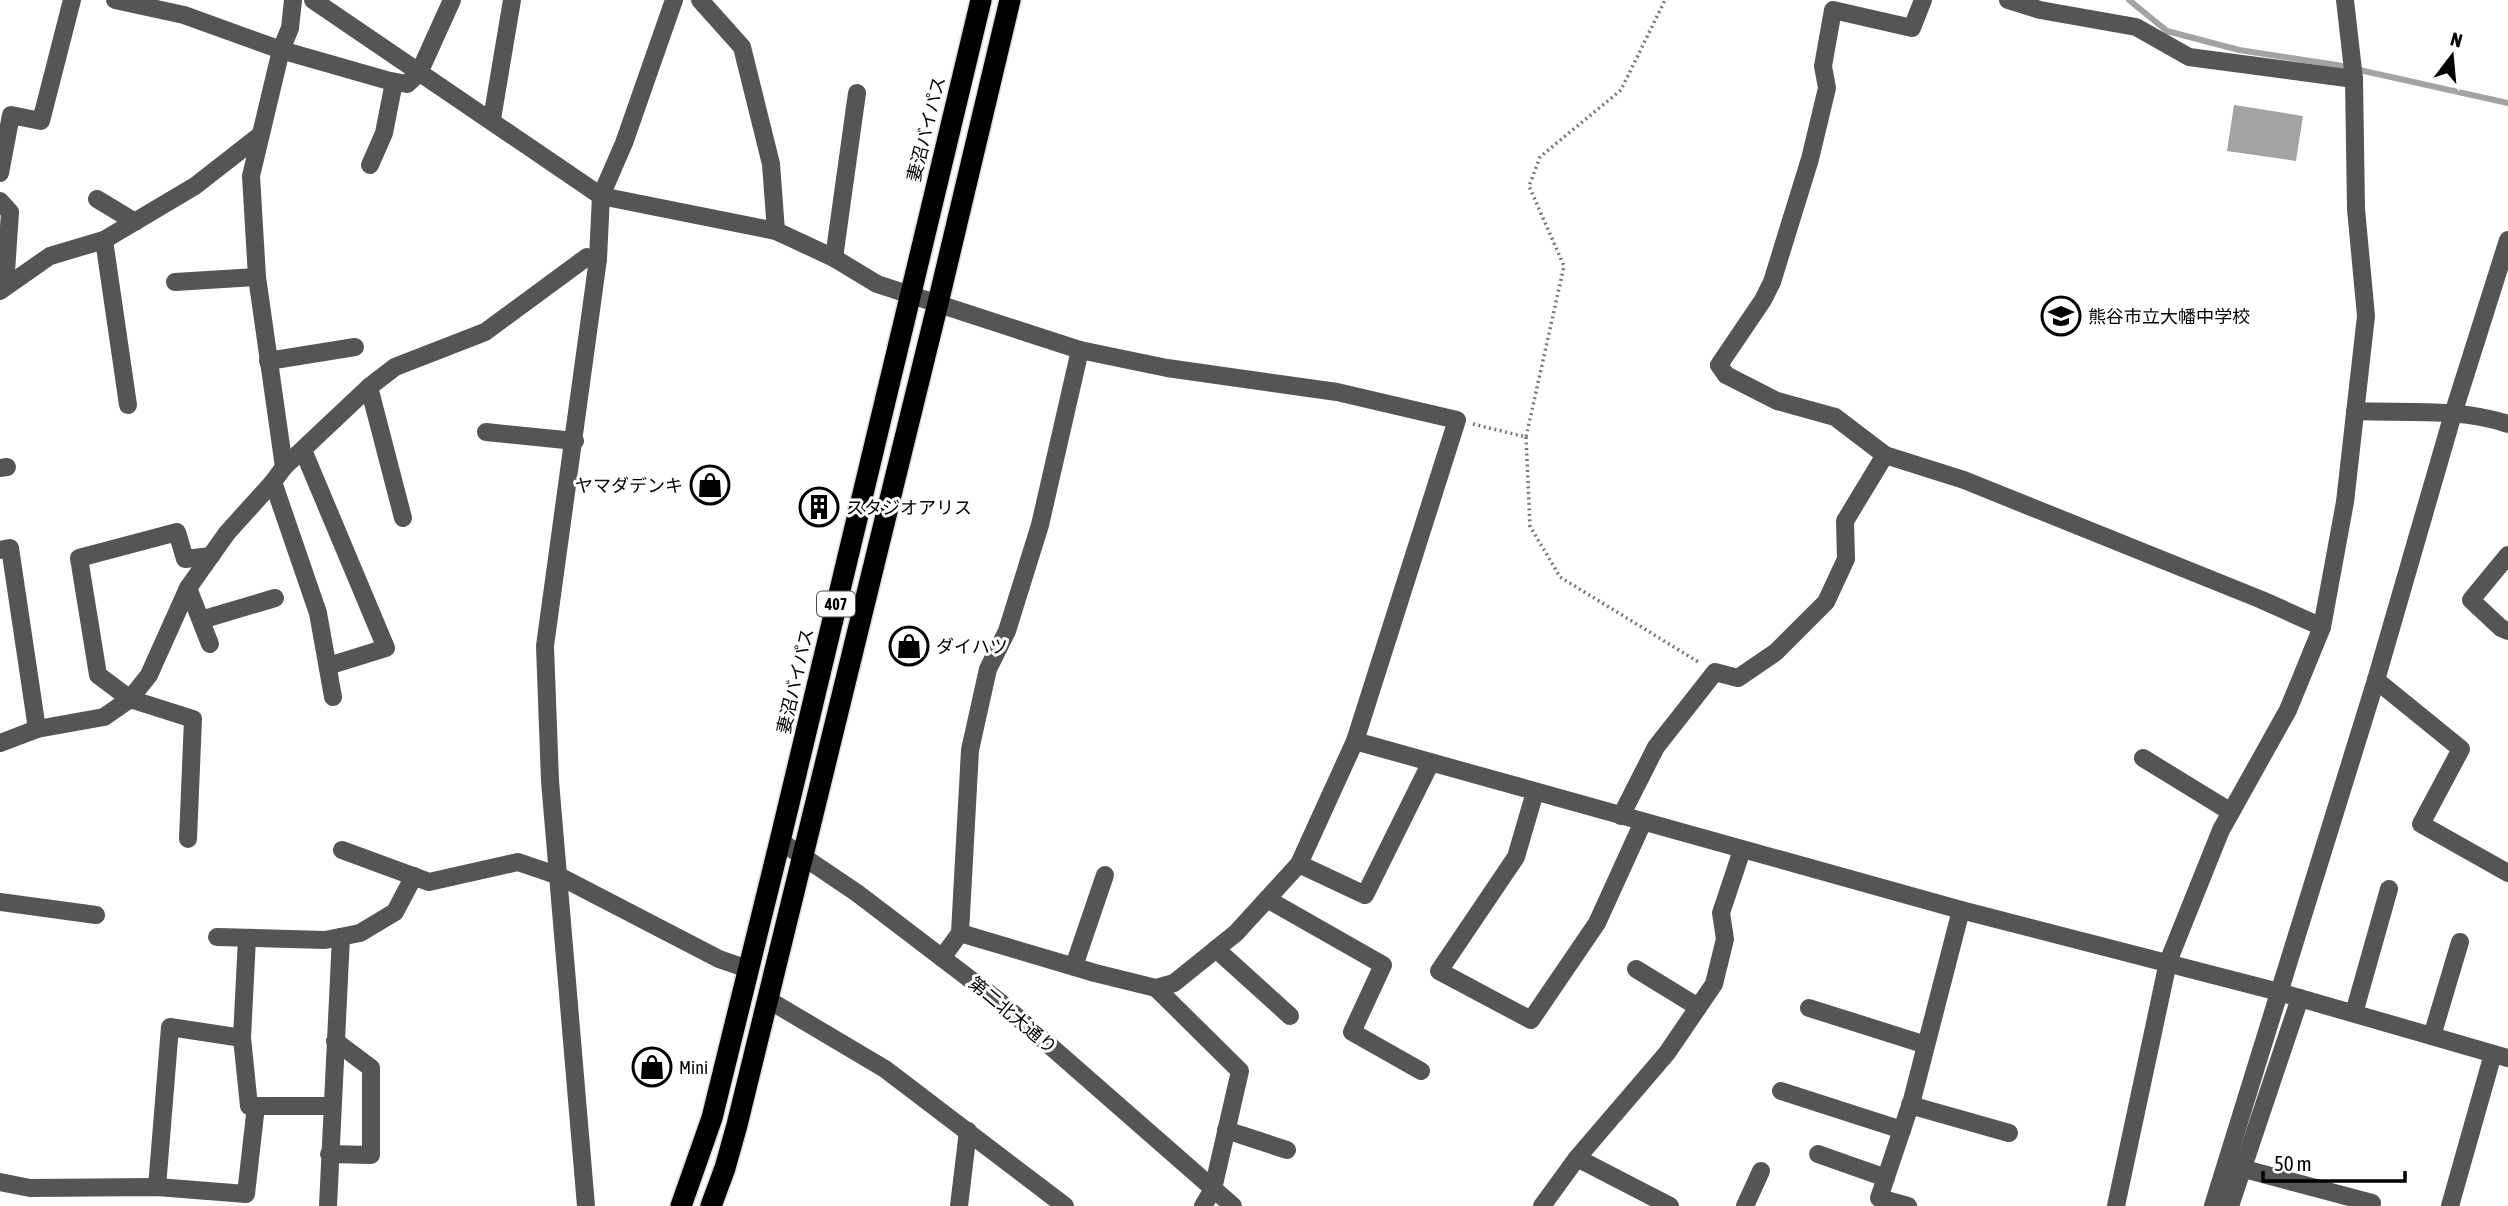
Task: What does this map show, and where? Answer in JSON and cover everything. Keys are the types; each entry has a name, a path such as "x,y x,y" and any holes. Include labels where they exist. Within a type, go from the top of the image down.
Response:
{"highway":[{"name":"妻沼バイパス","path":"681,1206 712,1118 981,0"},
{"name":"407","path":"711,1206 725,1168 803,855 1010,0"}],"street":[{"path":"0,173 11,115 41,121 72,0"},
{"path":"115,0 184,15 281,50 407,84 419,73 452,0"},
{"path":"293,0 290,28 281,50 251,176 257,277 268,360 278,474 318,613 333,697"},
{"path":"313,0 419,73 492,119 601,196 776,230 834,258 877,284 1080,350 1167,368 1337,392 1457,420 1355,741 1299,864 1236,933 1174,983 1156,988"},
{"path":"492,119 512,0"},
{"path":"586,1206 550,781 545,646 598,259 601,196 624,143 674,0"},
{"path":"700,0 742,47 771,164 776,230"},
{"path":"1923,0 1912,28 1833,10 1823,66 1826,88 1810,159 1772,282 1719,366 1726,375 1777,401 1835,417 1885,455 1964,480 2262,600 2322,627"},
{"path":"2008,0 2040,10 2136,27 2189,57 2354,79"},
{"path":"2116,1206 2168,962 2221,830 2288,710 2322,627 2345,502 2367,316 2357,209 2354,79 2345,0"},
{"path":"370,165 384,133 394,82"},
{"path":"834,258 857,93"},
{"path":"3,289 50,256 104,240 135,222 195,186 259,136"},
{"path":"97,199 135,222"},
{"path":"0,201 10,212 3,289"},
{"path":"104,240 128,405"},
{"path":"2230,1206 2235,1166 2279,992 2508,240"},
{"path":"0,743 37,729 104,717 130,699 149,676 188,588 227,533 278,474 369,387 395,368 485,332 587,257 598,259"},
{"path":"175,282 257,277"},
{"path":"268,360 355,347"},
{"path":"942,958 960,933 970,750 988,669 1007,631 1040,525 1080,350"},
{"path":"369,387 402,518"},
{"path":"2355,411 2453,414 2508,424"},
{"path":"486,432 575,441"},
{"path":"303,450 386,649 328,666"},
{"path":"1621,816 1656,747 1715,672 1738,678 1776,652 1826,602 1846,559 1845,521 1885,455"},
{"path":"188,839 193,719 130,699 97,676 79,558 177,532 184,559 211,556"},
{"path":"5,549 37,729"},
{"path":"2508,555 2471,600 2501,628 2508,631"},
{"path":"188,588 210,644"},
{"path":"201,620 275,597"},
{"path":"2376,680 2461,749 2421,824 2508,873"},
{"path":"1355,741 1961,910 2279,992 2500,1056 2453,1205"},
{"path":"2143,758 2231,812"},
{"path":"1299,864 1366,895 1430,764"},
{"path":"1535,792 1517,858 1439,971 1531,1020 1597,923 1643,822"},
{"name":"第二北大通り","path":"780,841 803,855 1000,1002 1233,1206"},
{"path":"342,850 429,882 518,862 559,876 719,959 748,969"},
{"path":"1542,1206 1577,1158 1667,1053 1714,984 1724,939 1721,913 1742,850"},
{"path":"1074,966 1105,875"},
{"path":"217,937 325,940 360,933 395,912 414,876"},
{"path":"2354,1013 2389,889"},
{"path":"1267,899 1383,965 1352,1032 1421,1071"},
{"path":"0,902 96,915"},
{"path":"1908,1206 1879,1198 1910,1105 1961,910"},
{"path":"960,933 1156,988 1240,1071 1213,1189 1203,1206"},
{"path":"328,1206 341,937"},
{"path":"247,938 242,1038 249,1106 331,1106"},
{"path":"2432,1036 2460,942"},
{"path":"1216,949 1290,1016"},
{"path":"1636,969 1698,1007"},
{"path":"2213,1206 2235,1166 2300,998"},
{"path":"767,999 885,1069 1065,1206"},
{"path":"1810,1008 1926,1045"},
{"path":"158,1187 170,1027 242,1038"},
{"path":"329,1154 371,1155 371,1068 335,1041"},
{"path":"1781,1091 1902,1130"},
{"path":"1910,1105 2009,1133"},
{"path":"0,1182 30,1188 158,1187 246,1194 256,1106"},
{"path":"1226,1130 1287,1150"},
{"path":"959,1206 968,1131"},
{"path":"1818,1154 1886,1178"},
{"path":"1577,1158 1670,1206"},
{"path":"2235,1166 2372,1203 2371,1206"},
{"path":"1745,1206 1760,1171"}],"path":[{"path":"1665,0 1620,90 1540,157 1529,186 1564,266 1526,436 1530,526 1560,577 1715,672"},
{"path":"1457,420 1526,436"}],"shaded area":[{"path":"2234,105 2303,116 2296,161 2227,151"}],"waterway":[{"path":"2129,0 2167,31 2239,50 2337,65 2508,103"}],"place":[{"name":"熊谷市立大幡中学校","path":"2061,316"},
{"name":"ヤマダデンキ","path":"710,485"},
{"name":"スタジオアリス","path":"819,507"},
{"name":"ダイハツ","path":"909,646"},
{"name":"Mini","path":"652,1067"}]}
